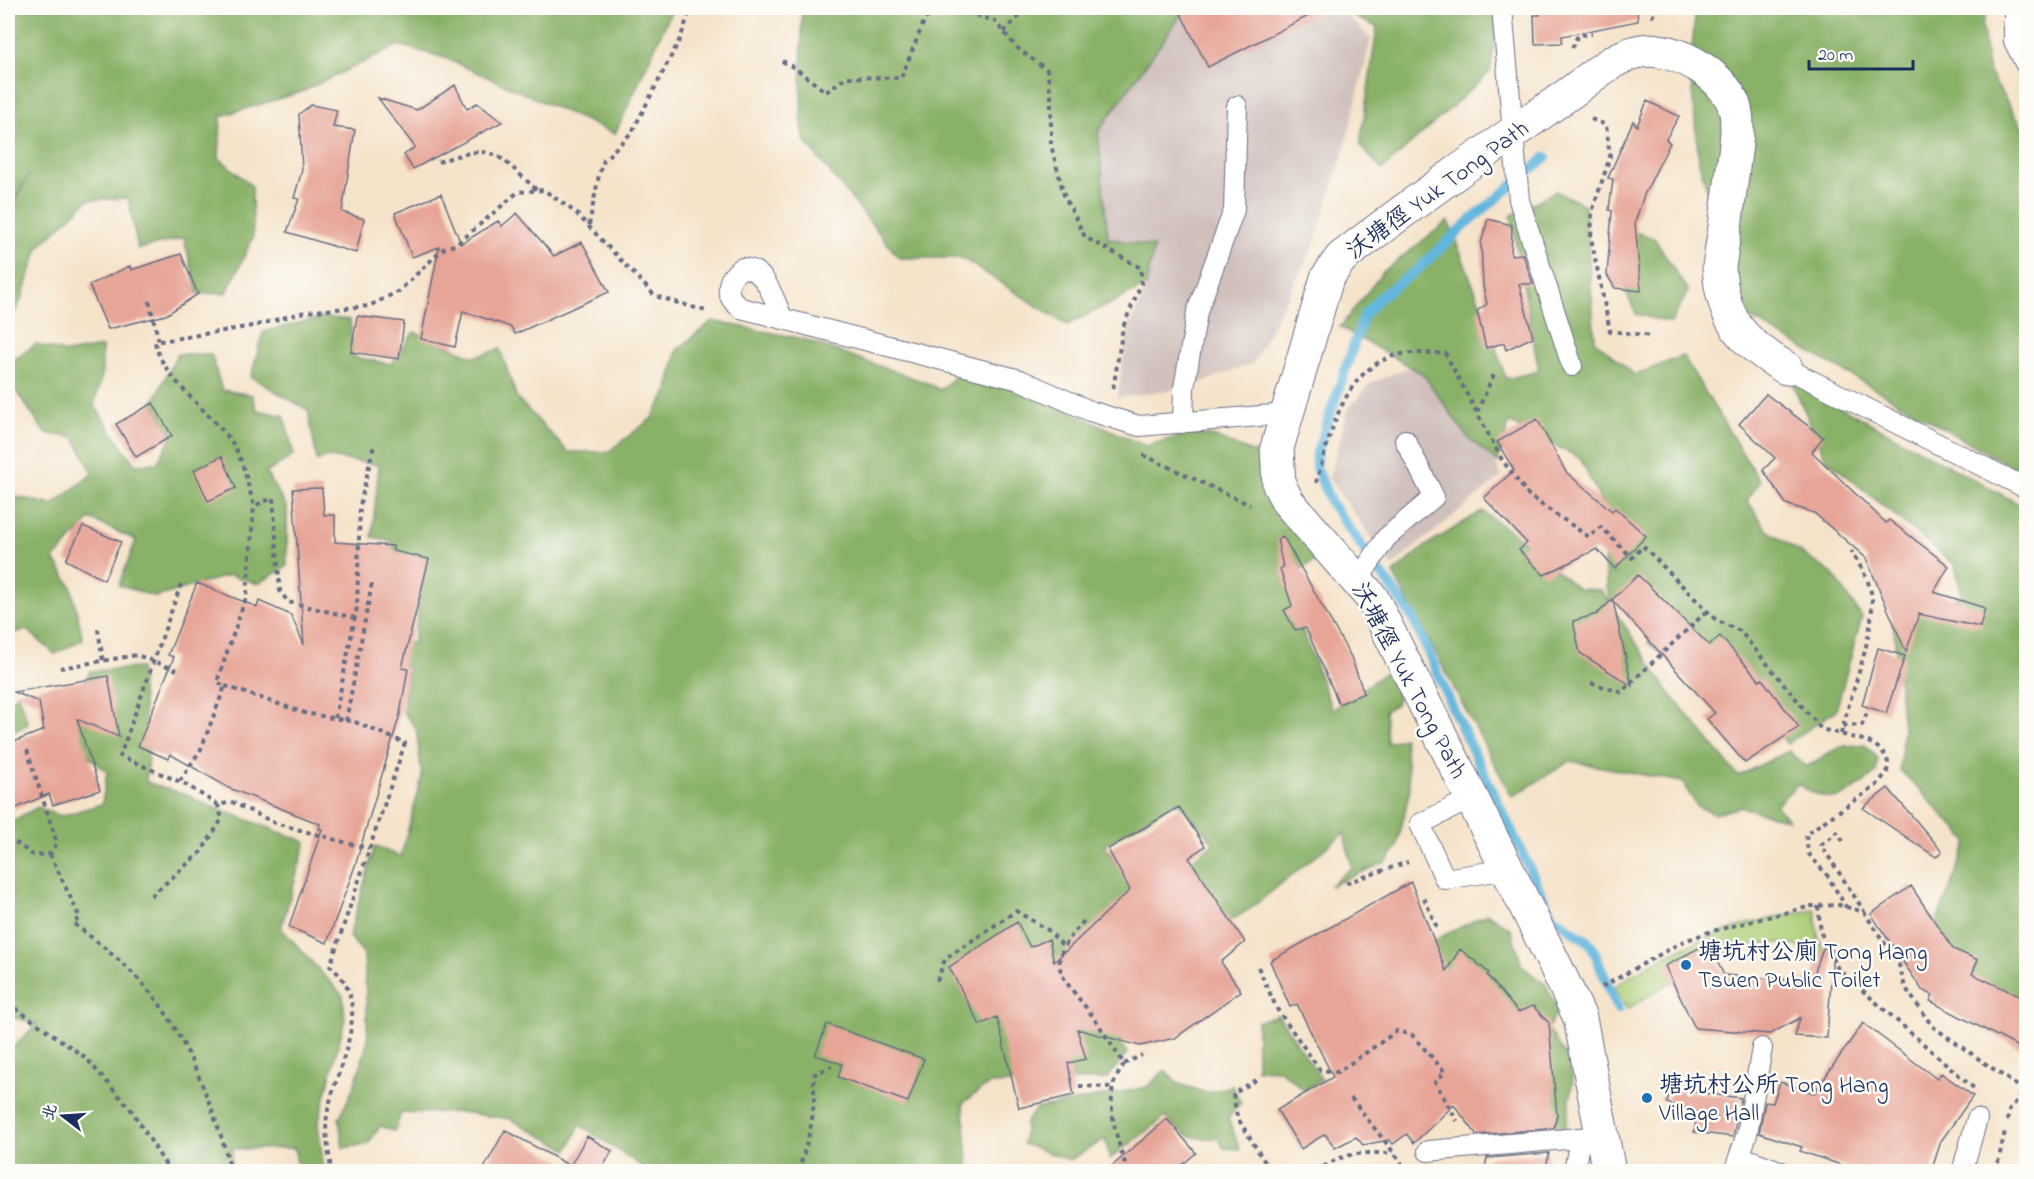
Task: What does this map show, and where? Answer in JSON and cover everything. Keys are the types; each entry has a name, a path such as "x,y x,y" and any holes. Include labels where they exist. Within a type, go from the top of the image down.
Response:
{"street":[{"name":"沃塘徑 Yuk Tong Path","path":"1609,1172 1591,1137 1580,1018 1509,869 1372,598 1288,502 1279,485 1277,448 1327,278 1333,267 1352,249 1513,133 1624,56 1642,50 1674,56 1719,79 1730,94 1736,113 1737,137 1719,267 1720,287 1731,322 1744,339 1786,368"}],"lane":[{"path":"1502,8 1519,200 1572,366"},
{"path":"2014,8 2014,41 2026,65"},
{"path":"1183,423 1184,388 1197,312 1234,210 1237,105"},
{"path":"782,317 1020,380 1109,417 1138,426 1286,414"},
{"path":"1786,368 2026,488"},
{"path":"1358,580 1386,538 1434,497 1405,440"},
{"path":"1472,798 1420,824 1445,879 1509,869"},
{"path":"1762,1048 1738,1164 1782,1172"},
{"path":"1962,1172 1977,1119"},
{"path":"1428,1151 1591,1137"},
{"path":"1570,1172 1591,1137"}],"path":[{"path":"589,226 604,160 633,132 680,39 691,8"},
{"path":"782,61 826,92 846,77 901,78 925,19 941,9 965,12 994,21 1016,47 1047,70 1051,96 1051,145 1064,195 1085,237 1141,268 1141,284 1122,327 1109,417"},
{"path":"1004,32 1022,14"},
{"path":"1554,105 1606,125 1610,157 1592,212 1591,238 1610,331 1651,336"},
{"path":"438,162 470,151 490,151 537,190"},
{"path":"331,1172 326,1118 352,1021 350,991 343,976 330,966 405,743 346,721 305,712 217,682 247,594 254,506 233,444 188,394 164,362 156,349 155,342 253,326 305,312 369,306 399,291"},
{"path":"148,301 159,342"},
{"path":"1315,485 1340,409 1357,378 1393,356 1445,353 1502,460 1529,496 1589,537 1601,527 1632,558 1643,546 1706,612 1716,620 1740,631 1821,729 1867,741 1882,750 1888,762 1887,772 1877,785 1806,834 1808,853 1827,875 1846,906"},
{"path":"1477,412 1494,374"},
{"path":"335,718 355,618 360,505 374,446"},
{"path":"254,506 273,498 280,591 288,602 355,618"},
{"path":"1841,734 1869,628 1872,601 1863,570 1851,550"},
{"path":"346,721 372,583"},
{"path":"151,896 201,852 222,819 218,805 180,782 120,756 181,584"},
{"path":"1591,683 1621,692 1706,612"},
{"path":"98,629 103,661"},
{"path":"60,668 137,655 177,670"},
{"path":"180,782 201,749 225,686"},
{"path":"1843,726 1862,725 1867,713"},
{"path":"27,750 57,843 50,854"},
{"path":"218,805 232,802 275,823 369,849"},
{"path":"1843,841 1837,832 1821,845 1899,965 1905,987 1932,1026 2025,1091 2009,1111 1996,1172"},
{"path":"8,837 33,855 50,854"},
{"path":"50,854 80,918 74,923 121,961 151,992 183,1044 223,1136 231,1172"},
{"path":"1346,883 1415,860"},
{"path":"1818,906 1821,933 1838,969 1985,1098 1977,1119"},
{"path":"1615,981 1682,942 1762,917 1818,906 1846,906 1864,912"},
{"path":"937,981 945,959 1016,911 1048,930 1063,946"},
{"path":"1084,921 1063,946 1059,958 1060,972 1068,987 1089,1011 1124,1064"},
{"path":"1654,958 1658,965"},
{"path":"1258,967 1277,1009 1320,1070 1338,1072 1397,1032 1412,1035 1445,1072 1435,1082 1457,1121 1477,1147"},
{"path":"9,1006 86,1058 132,1111 170,1172"},
{"path":"1128,1172 1121,1152 1112,1108 1113,1088 1124,1064 1142,1055"},
{"path":"798,1172 813,1126 815,1098 813,1075 832,1066"},
{"path":"1256,1080 1233,1094 1237,1117 1271,1172"},
{"path":"1079,1086 1113,1088"},
{"path":"1351,1098 1401,1162 1404,1172"},
{"path":"1316,1172 1335,1158 1354,1154 1393,1153"}],"shaded area":[{"path":"1072,8 1339,8 1371,39 1345,148 1314,245 1253,363 1190,387 1117,398 1128,329 1143,296 1144,260 1095,233"},
{"path":"1419,363 1445,367 1502,476 1392,566 1329,479 1347,411 1371,383"}],"green space":[{"path":"8,8 673,8 615,134 445,58 399,45 301,92 221,116 219,158 252,186 253,237 227,293 198,294 184,238 138,249 128,198 88,200 38,248 20,303 8,325 8,213 30,173 8,210"},
{"path":"802,8 1186,8 1098,132 1108,238 1154,247 1146,286 1067,325 962,258 899,258 804,140 801,117"},
{"path":"1344,8 1500,8 1490,72 1382,170 1360,145 1377,27 1357,18"},
{"path":"1696,8 1989,8 1982,24 1989,73 2026,133 2026,475 1743,314 1699,162 1690,69"},
{"path":"1555,191 1585,205 1595,341 1635,375 1683,356 1760,482 1747,500 1767,530 1833,574 1862,617 1836,710 1787,744 1718,649 1670,662 1648,643 1672,614 1609,600 1604,563 1610,521 1580,458 1509,422 1498,462 1468,438 1423,374 1340,327 1383,272 1448,221 1486,318 1506,379 1539,371 1511,216"},
{"path":"1621,228 1654,238 1688,291 1671,323 1636,314 1616,269"},
{"path":"323,317 350,320 353,357 391,364 414,332 474,357 500,349 517,398 568,452 608,452 652,418 668,390 677,350 712,321 803,339 927,383 940,390 957,375 1014,385 1145,446 1188,434 1212,436 1262,456 1317,560 1284,579 1332,710 1388,671 1400,689 1396,704 1385,711 1387,743 1404,738 1410,789 1397,847 1386,862 1330,886 1352,867 1344,833 1251,908 1227,923 1176,887 1192,860 1214,843 1177,801 1104,845 1179,964 1104,1006 1127,1053 1107,1079 989,1084 963,1103 969,1171 649,1171 580,1125 568,1150 511,1119 459,1112 401,1113 395,1131 380,1126 368,1144 343,1148 339,1119 355,1084 368,1040 364,954 349,936 375,846 401,857 422,776 416,728 403,712 408,669 390,657 394,639 413,644 423,580 402,567 391,541 372,537 379,465 328,457 317,461 308,410 251,377 263,332"},
{"path":"36,344 66,353 102,347 102,375 94,405 135,465 157,463 172,436 153,403 177,354 211,354 222,390 252,395 257,410 284,416 294,455 266,473 287,508 287,566 258,584 230,575 156,597 119,585 136,540 90,519 54,559 71,586 83,639 55,654 27,630 8,634 8,495 53,505 93,473 74,437 45,433 10,382 8,384 8,355 11,362"},
{"path":"1791,380 2026,508 2026,1030 2013,1031 1927,947 1968,841 1900,770 1903,728 1893,619 1962,596 1955,565 1825,458"},
{"path":"1482,511 1517,536 1578,589 1601,590 1668,691 1738,776 1789,751 1806,767 1841,746 1865,745 1878,758 1876,773 1855,789 1839,797 1822,796 1798,784 1776,805 1788,820 1742,807 1714,814 1697,806 1682,782 1570,761 1512,797 1393,573 1427,545"},
{"path":"140,668 148,757 146,782 193,797 195,800 306,842 281,928 343,996 345,1019 318,1124 324,1171 297,1171 295,1148 232,1149 232,1171 8,1171 8,1047 11,1049 37,1024 8,1016 8,823 38,807 61,816 102,804 107,772 63,734 90,671"},
{"path":"18,695 28,724 8,735 8,702"},
{"path":"1815,910 1818,936 1827,958 1803,948 1779,943 1761,944 1741,949 1700,966 1627,1009 1614,987 1661,958 1710,936 1761,921"},
{"path":"1487,914 1511,929 1522,966 1546,985 1558,1010 1548,1028 1565,1055 1573,1080 1566,1127 1535,1136 1519,1120 1422,946"},
{"path":"1278,1015 1322,1080 1304,1090 1280,1070 1257,1069 1257,1022"},
{"path":"1165,1070 1177,1083 1207,1093 1232,1086 1241,1103 1228,1118 1240,1149 1224,1148 1218,1138 1188,1135 1165,1117 1110,1159 1105,1139 1070,1160 1023,1144 1026,1122 1036,1109 1147,1087"}],"building":[{"path":"1178,8 1324,8 1208,67"},
{"path":"1540,8 1637,8 1638,21 1562,36 1562,43 1535,44 1534,15 1540,15"},
{"path":"455,85 467,109 477,103 502,122 413,169 404,155 415,147 378,98 417,110"},
{"path":"1647,101 1679,116 1666,139 1670,143 1644,195 1635,222 1641,291 1615,288 1607,275 1612,211 1609,210 1613,179 1608,178 1633,121 1637,126"},
{"path":"311,105 337,110 333,127 355,130 342,212 364,219 356,253 287,232 299,199 294,198 302,170 299,114"},
{"path":"441,194 461,244 498,221 502,226 517,213 554,256 582,242 609,292 515,334 511,327 463,311 455,347 421,339 439,247 412,257 395,213"},
{"path":"1488,219 1512,225 1511,255 1523,254 1533,284 1519,284 1533,337 1506,350 1504,343 1486,348 1477,311 1487,304 1483,286 1481,243"},
{"path":"181,254 198,294 166,315 108,329 89,285 130,266 131,270"},
{"path":"357,316 404,322 399,359 351,352"},
{"path":"1766,394 1823,437 1812,452 1886,523 1889,520 1949,566 1934,592 1985,608 1980,627 1919,614 1906,652 1866,558 1814,513 1786,504 1763,470 1775,458 1739,424"},
{"path":"153,403 172,436 136,457 116,424"},
{"path":"1537,419 1566,472 1612,511 1615,508 1646,536 1615,569 1597,549 1544,575 1519,550 1527,543 1484,498 1514,470 1497,442"},
{"path":"222,456 236,488 208,501 194,470"},
{"path":"322,488 324,515 335,515 335,542 393,546 393,551 429,559 402,668 408,669 400,714 355,866 327,943 289,927 322,829 319,829 320,824 229,788 170,754 168,759 138,746 174,657 168,655 197,583 257,607 259,601 291,615 304,645 293,489"},
{"path":"83,526 121,542 104,580 66,560"},
{"path":"1283,536 1351,657 1364,693 1339,704 1306,628 1295,630 1284,610 1292,606 1280,569 1283,567 1277,539"},
{"path":"1638,575 1709,645 1720,636 1760,681 1762,679 1799,727 1745,763 1707,719 1715,713 1613,601 1632,686 1580,653 1573,621 1597,614"},
{"path":"1878,648 1905,656 1886,713 1862,705"},
{"path":"108,676 119,737 77,719 100,790 53,805 49,794 14,809 12,800 8,801 8,744 44,730 39,702 14,692"},
{"path":"1888,788 1942,851 1936,857 1863,808"},
{"path":"1179,807 1205,846 1189,858 1245,942 1221,962 1241,991 1175,1038 1140,1046 1077,1029 1086,1059 1068,1063 1074,1095 1019,1108 997,1017 980,1025 949,967 1017,922 1030,947 1049,939 1054,962 1130,890 1108,849"},
{"path":"1411,882 1446,971 1460,949 1489,973 1487,975 1518,1012 1533,1006 1549,1023 1557,1115 1554,1128 1477,1135 1454,1105 1414,1143 1407,1134 1393,1144 1389,1140 1363,1145 1356,1137 1335,1148 1325,1134 1301,1149 1277,1110 1333,1077 1297,1004 1290,1007 1270,961"},
{"path":"1911,886 1953,949 1978,960 1972,974 2026,999 2026,1051 1930,1001 1933,995 1922,990 1871,914"},
{"path":"1708,943 1724,975 1800,981 1812,980 1823,948 1833,950 1827,1038 1795,1036 1800,1018 1770,1034 1695,1028 1665,966"},
{"path":"1863,1023 1937,1079 1941,1073 1973,1096 1941,1141 1931,1172 1862,1172 1800,1151 1802,1147 1759,1133 1765,1102 1773,1103 1780,1082 1814,1093"},
{"path":"827,1024 924,1059 908,1102 838,1077 842,1064 815,1055"},
{"path":"1670,1089 1741,1098 1733,1137 1694,1132 1697,1113 1667,1103"},
{"path":"1167,1119 1196,1153 1174,1172 1105,1172"},
{"path":"505,1130 570,1166 587,1136 612,1151 600,1172 482,1172"},
{"path":"1549,1153 1545,1172 1484,1172 1487,1158"}],"waterway":[{"path":"1546,157 1472,219 1417,270 1382,295 1364,315 1316,455 1316,467 1331,503 1413,618 1455,713 1552,916 1591,944 1618,1009"}],"place":[{"name":"塘坑村公廁 Tong Hang Tsuen Public Toilet","path":"1686,965"},
{"name":"塘坑村公所 Tong Hang Village Hall","path":"1647,1098"}]}
